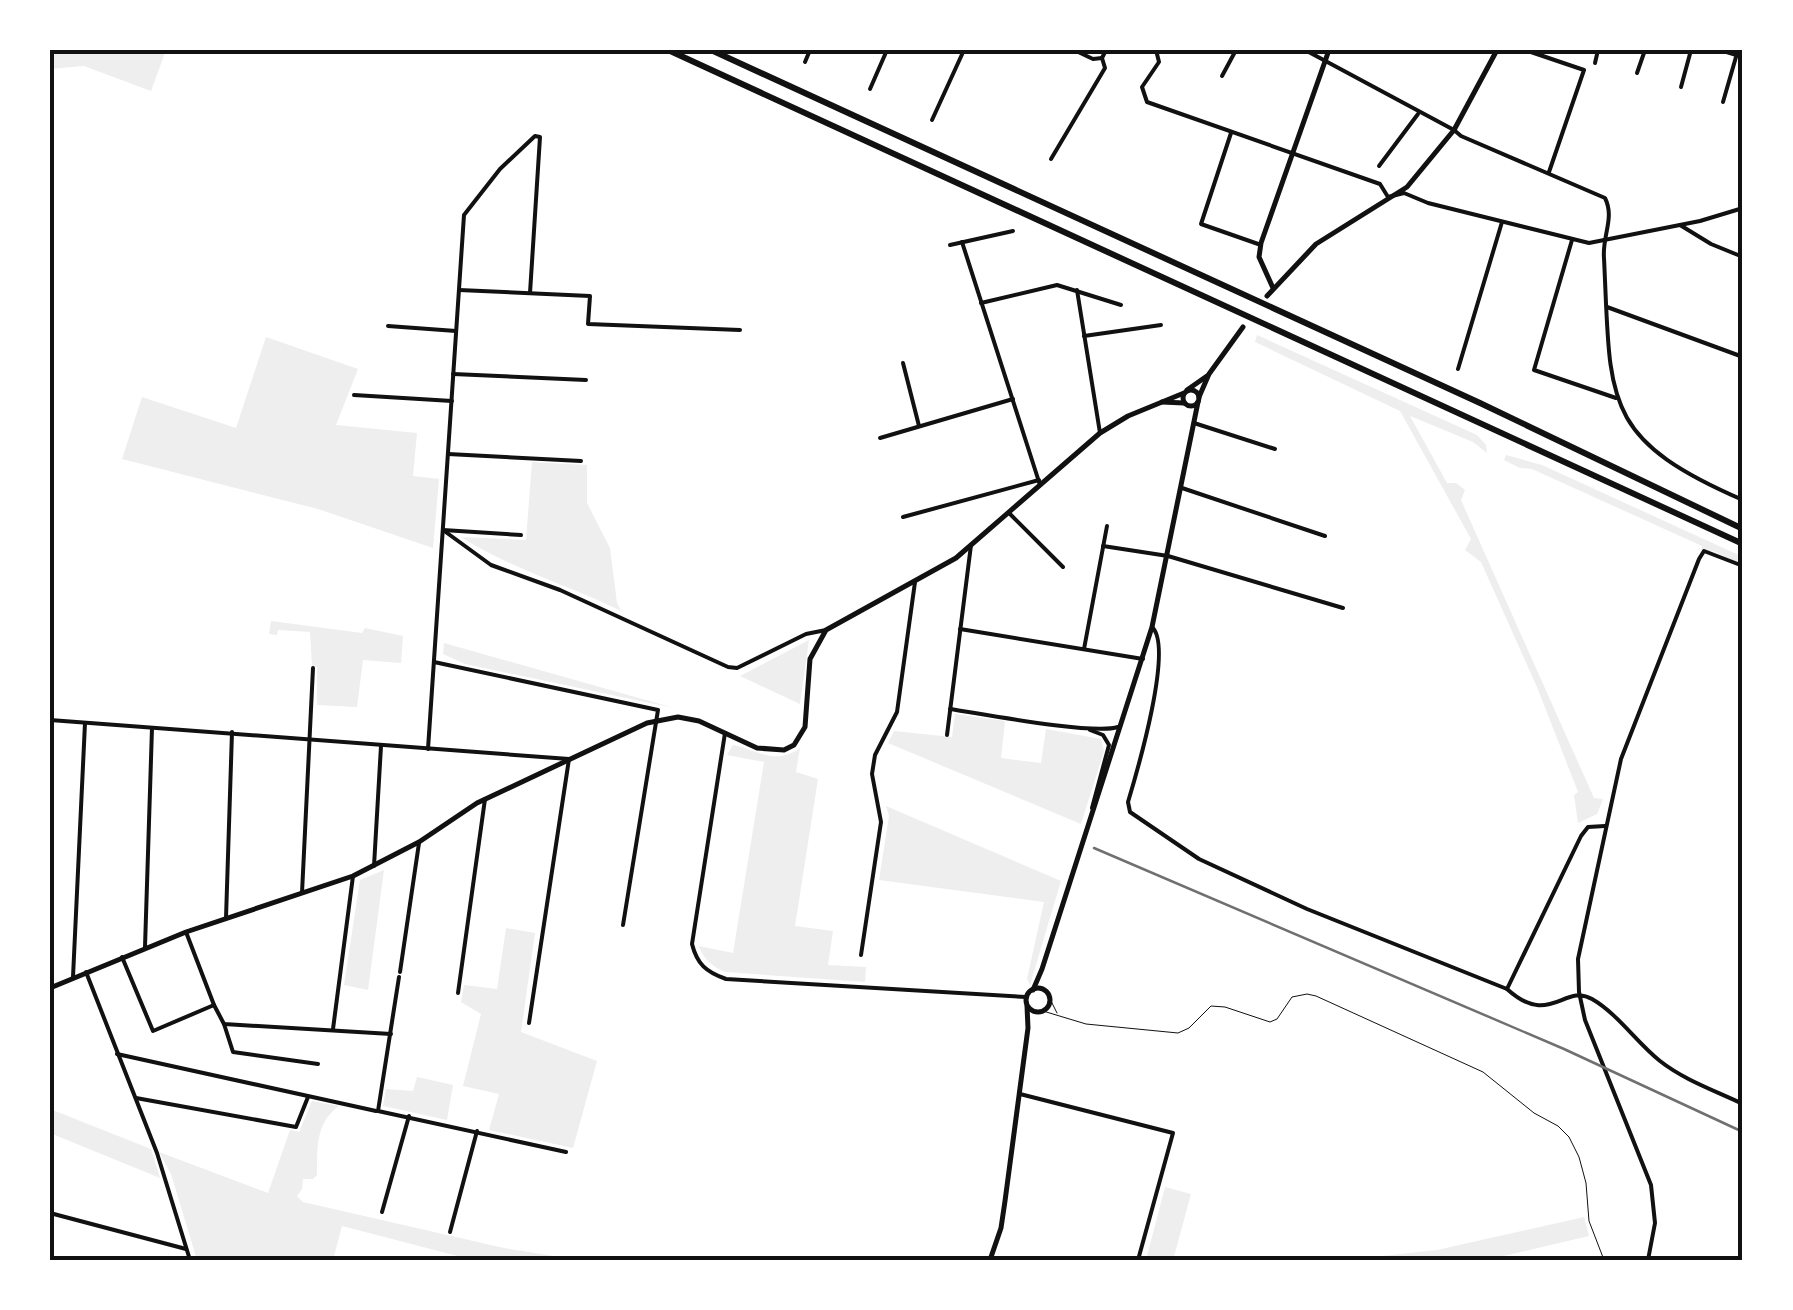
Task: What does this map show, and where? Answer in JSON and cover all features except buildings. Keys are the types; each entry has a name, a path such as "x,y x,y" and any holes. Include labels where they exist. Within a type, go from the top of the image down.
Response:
{"highway":[{"path":"668,50 1743,544"},
{"path":"711,50 1480,403 1743,529"}],"main road":[{"path":"1273,288 1264,272 1261,245 1329,50"},
{"path":"1267,296 1316,244 1387,195 1407,187 1454,130 1496,50"},
{"path":"990,1260 1001,1228 1020,1094 1028,1028 1026,996 1042,969 1143,659 1168,556 1198,399 1209,374 1243,326"},
{"path":"1185,392 1209,374"},
{"path":"50,988 145,947 353,876 420,842 485,799 626,731 658,720 678,717 699,722 766,750 784,750 794,745 805,727 810,659 826,630 916,582 972,545 1100,433 1185,392 1194,390 1198,399"},
{"path":"1185,392 1194,422"},
{"path":"1159,402 1186,405 1198,399"},
{"path":"1028,1028 1049,997 1042,969"},
{"path":"1032,990 1040,988 1049,997"},
{"path":"1027,1006 1041,1012"}],"street":[{"path":"805,62 810,50"},
{"path":"870,89 888,50"},
{"path":"932,120 964,50"},
{"path":"1074,50 1102,58"},
{"path":"1052,159 1105,68 1102,58 1106,50"},
{"path":"1156,50 1159,62 1142,87 1147,102 1380,184 1387,195 1404,193 1428,203 1572,240 1603,242 1743,208"},
{"path":"1222,76 1236,50"},
{"path":"1304,50 1461,136 1605,198 1610,215 1603,242 1609,356 1616,398 1626,420 1645,444 1678,468 1743,500"},
{"path":"1525,50 1584,70 1548,174"},
{"path":"1594,63 1598,50"},
{"path":"1637,74 1644,50"},
{"path":"1681,88 1691,50"},
{"path":"1720,50 1739,54 1723,102"},
{"path":"1379,166 1418,113"},
{"path":"1232,132 1201,224 1261,245"},
{"path":"428,749 464,215 500,169 535,136 540,137 530,293"},
{"path":"1458,369 1502,222"},
{"path":"1680,224 1711,244 1743,256"},
{"path":"950,245 1013,231"},
{"path":"1572,240 1534,370 1616,398"},
{"path":"903,517 1039,483 962,242"},
{"path":"982,302 1057,285 1120,305"},
{"path":"459,290 590,296 588,324 740,330"},
{"path":"1076,290 1100,433"},
{"path":"1606,307 1743,357"},
{"path":"1084,336 1161,325"},
{"path":"388,326 456,331"},
{"path":"903,362 919,427"},
{"path":"454,374 586,380"},
{"path":"354,395 452,401"},
{"path":"880,438 1012,399"},
{"path":"1194,422 1276,449"},
{"path":"448,454 581,461"},
{"path":"1181,488 1325,536"},
{"path":"1009,514 1063,567"},
{"path":"1084,650 1106,526"},
{"path":"443,530 521,536"},
{"path":"443,530 491,564 560,590 728,668 738,668 806,634 826,630"},
{"path":"947,735 972,545"},
{"path":"1103,546 1168,556 1343,608"},
{"path":"1648,1260 1655,1223 1651,1186 1591,1038 1579,992 1578,960 1621,759 1704,551 1743,566"},
{"path":"861,956 881,822 873,785 874,755 897,712 916,582"},
{"path":"1152,627 1160,639 1158,664 1145,744 1128,802 1130,812 1199,859 1307,908 1507,988 1516,997 1540,1007 1572,997 1590,998 1666,1066 1743,1104"},
{"path":"960,629 1143,659"},
{"path":"434,662 658,710 623,924"},
{"path":"302,893 313,668"},
{"path":"950,709 1081,727 1114,729 1123,722"},
{"path":"50,720 568,758 529,1023"},
{"path":"73,977 85,723"},
{"path":"1081,727 1102,735 1108,745 1089,821"},
{"path":"145,947 152,728"},
{"path":"226,918 232,732"},
{"path":"726,733 692,944 705,970 726,979 1026,996"},
{"path":"374,866 380,746"},
{"path":"458,993 485,799"},
{"path":"1507,988 1581,836 1588,827 1606,826"},
{"path":"378,1111 420,842"},
{"path":"333,1030 353,876"},
{"path":"186,932 233,1052 318,1064"},
{"path":"122,957 153,1030 214,1006"},
{"path":"86,972 157,1153 190,1260"},
{"path":"224,1024 391,1034"},
{"path":"117,1054 566,1152"},
{"path":"1020,1094 1174,1133 1138,1260"},
{"path":"136,1098 296,1127 309,1095"},
{"path":"382,1212 408,1116"},
{"path":"450,1232 477,1131"},
{"path":"50,1213 186,1249"}],"lane":[{"path":"1041,1012 1086,1024 1178,1033 1189,1028 1211,1006 1270,1022 1277,1019 1292,997 1316,996 1483,1072 1523,1106 1558,1126 1579,1157 1589,1221 1604,1260"},
{"path":"1049,997 1059,1016"}],"shaded area":[{"path":"50,50 166,50 151,91 84,66 50,69"},
{"path":"1257,335 1477,435 1486,445 1487,453 1473,442 1410,416 1447,483 1456,483 1465,490 1461,500 1594,798 1603,799 1597,814 1578,823 1574,795 1578,792 1537,687 1481,562 1465,550 1471,539 1400,411 1255,342"},
{"path":"266,337 358,369 336,425 417,433 413,476 439,479 433,548 318,509 122,459 142,397 236,428"},
{"path":"1506,455 1542,465 1743,557 1743,565 1713,551 1701,551 1702,546 1532,469 1520,468 1504,460"},
{"path":"532,462 587,465 587,503 610,548 621,611 461,537 526,540"},
{"path":"271,621 362,633 365,628 403,636 401,663 363,660 357,707 317,705 317,667 312,666 310,632 278,630 277,635 269,634"},
{"path":"809,640 800,704 740,676"},
{"path":"444,643 674,708 465,664 443,654"},
{"path":"955,714 1005,721 1001,758 1041,763 1046,729 1101,739 1104,751 1081,824 888,743 894,731 952,737"},
{"path":"733,745 774,756 800,748 796,772 818,779 795,926 833,931 828,965 866,967 865,982 725,972 703,955 699,946 733,953 764,762 727,755"},
{"path":"886,806 1061,881 1030,985 1027,979 1044,902 879,880 889,816"},
{"path":"384,870 368,990 344,985 360,880"},
{"path":"506,928 535,933 521,1032 597,1061 573,1148 489,1130 499,1094 463,1086 481,1014 461,1002 464,985 497,989"},
{"path":"417,1077 453,1085 447,1120 383,1106 386,1089 413,1091"},
{"path":"312,1101 339,1106 322,1128 317,1175 303,1179 297,1196 303,1202 504,1248 579,1260 473,1260 342,1226 333,1260 197,1260 171,1174 159,1152 268,1193 290,1130 299,1132"},
{"path":"50,1109 151,1149 160,1178 50,1133"},
{"path":"1165,1187 1191,1194 1173,1260 1146,1260"},
{"path":"1584,1217 1589,1236 1486,1260 1344,1260 1437,1250"}],"railway":[{"path":"1094,848 1564,1049 1743,1132"}]}
